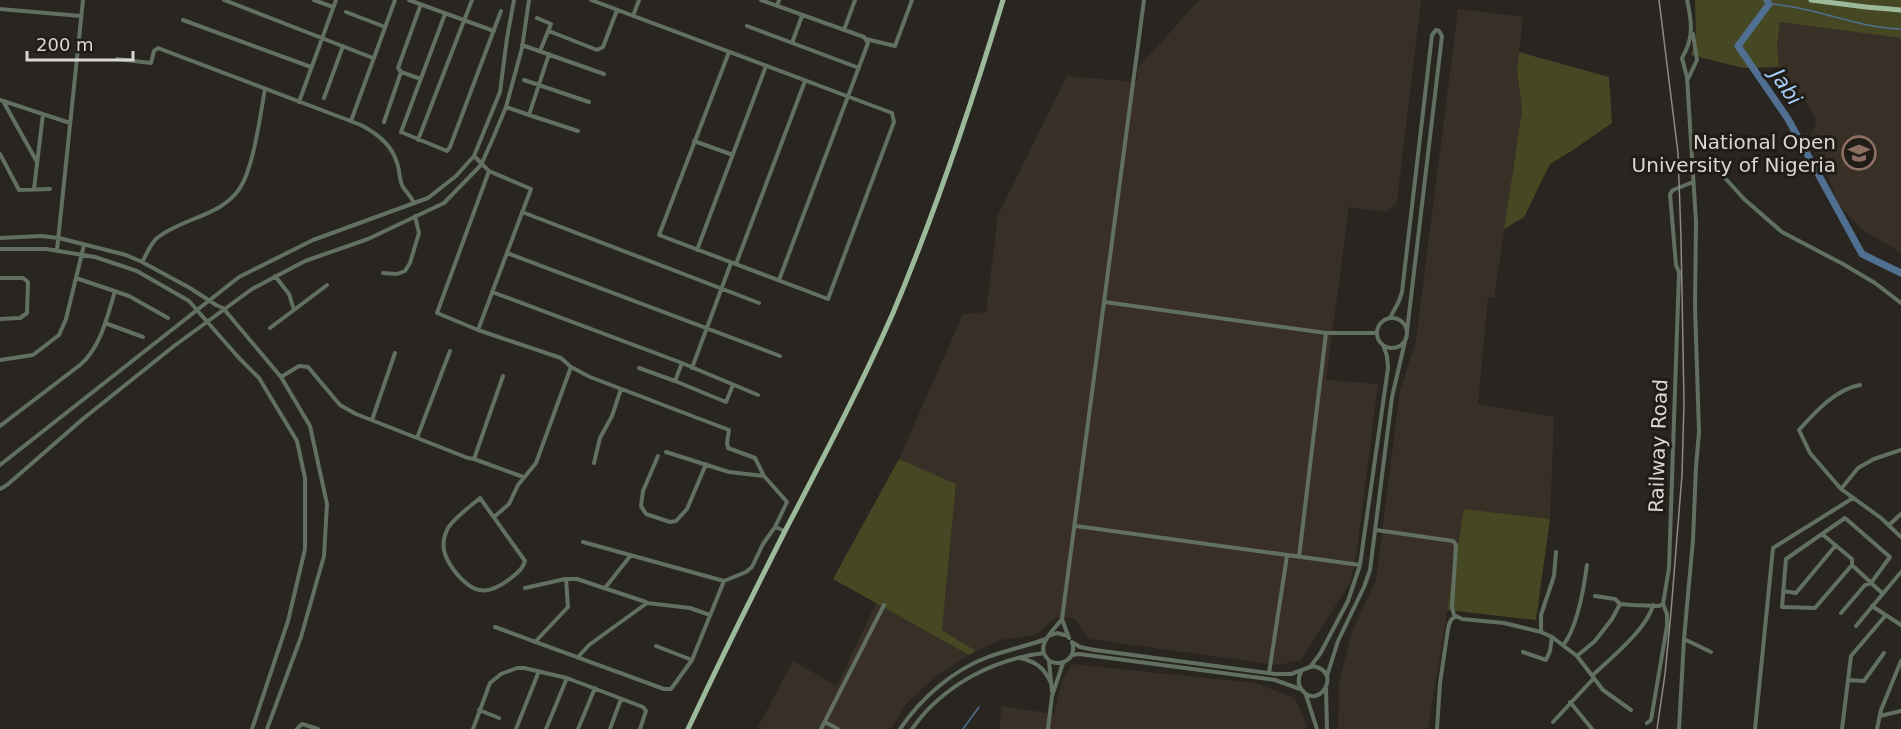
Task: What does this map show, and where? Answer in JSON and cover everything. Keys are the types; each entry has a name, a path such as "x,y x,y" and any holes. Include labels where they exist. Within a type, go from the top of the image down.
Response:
{"main road":[{"path":"688,729 737,625 853,399 892,314 922,241 954,152 1003,0"},
{"path":"1810,0 1901,10"}],"street":[{"path":"57,250 83,0"},
{"path":"224,0 373,58"},
{"path":"314,0 333,7"},
{"path":"299,102 336,0"},
{"path":"351,121 395,0"},
{"path":"409,0 494,31"},
{"path":"418,140 471,0"},
{"path":"0,465 239,277 313,240 428,198 456,176 474,156 500,92 514,0"},
{"path":"0,489 84,418 223,308 252,289 305,261 368,239 444,203 481,165 506,107 522,45 529,0"},
{"path":"591,0 892,113 894,122 828,299 659,235 729,52"},
{"path":"633,16 639,0"},
{"path":"761,0 866,39 895,46 912,0"},
{"path":"777,6 780,0"},
{"path":"844,30 855,0"},
{"path":"1048,729 1052,696 1049,661 1044,653 1044,644 1062,619 1144,0"},
{"name":"Railway Road","path":"1679,729 1699,432 1695,306 1696,245 1687,87 1682,58 1689,46 1692,31 1687,0"},
{"path":"421,4 398,68 401,72 421,79"},
{"path":"0,9 81,16"},
{"path":"549,31 601,50 617,10"},
{"path":"445,14 401,130 403,134 447,151 501,11"},
{"path":"346,12 385,27"},
{"path":"792,43 802,16"},
{"path":"537,18 549,23 549,31 540,51"},
{"path":"183,20 311,67"},
{"path":"747,26 859,68"},
{"path":"900,729 910,714 928,696 966,668 987,657 1057,633 1080,647 1095,650 1269,673 1302,672 1310,667 1320,654 1348,602 1360,565 1388,368 1387,356 1377,333 1379,325 1390,318 1400,301 1402,292 1432,35 1436,30 1442,36 1407,332 1393,394 1370,570 1338,641 1327,676 1328,729"},
{"path":"1687,87 1697,60 1692,31"},
{"path":"779,280 867,47 866,39"},
{"path":"522,45 604,74"},
{"path":"324,98 343,46"},
{"path":"117,59 151,63 154,51 158,48 371,130 393,151 402,184 410,193 414,203"},
{"path":"529,115 549,54"},
{"path":"698,250 766,66"},
{"path":"384,122 401,72"},
{"path":"524,80 589,102"},
{"path":"692,368 805,81"},
{"path":"142,262 156,239 219,207 241,188 249,168 265,89"},
{"path":"2,101 70,123"},
{"path":"2,101 37,163"},
{"path":"506,107 578,132"},
{"path":"34,189 43,114"},
{"path":"694,141 733,154"},
{"path":"0,154 19,190 50,189"},
{"path":"474,156 489,171 531,189 478,330"},
{"path":"1691,161 1697,166 1713,166 1744,199 1782,232 1843,264 1901,303"},
{"path":"489,171 437,313 478,330 561,358 571,367 621,389 729,430 728,448 755,458 764,476 787,502 752,567 724,581 583,542"},
{"name":"Railway Road","path":"1647,723 1651,720 1667,626 1667,614 1663,604 1669,568 1678,272 1670,194 1673,190 1693,182"},
{"path":"522,212 759,303"},
{"path":"383,273 397,274 405,271 419,233 415,216"},
{"path":"0,238 41,236 59,238 126,255 223,308 281,377 310,426 327,504 324,556 301,637 267,729"},
{"path":"0,360 33,355 59,335 66,320 84,244"},
{"path":"0,249 57,250 119,264 137,271 189,301 259,378 297,441 305,478 305,549 288,621 252,729"},
{"path":"507,253 780,356"},
{"path":"274,276 289,294 294,310"},
{"path":"0,279 23,278 28,282 27,313 22,317 0,319"},
{"path":"76,278 145,304 168,318"},
{"path":"270,328 327,285"},
{"path":"0,426 87,359 105,323 115,291"},
{"path":"492,292 682,363 758,395"},
{"path":"1105,302 1326,333 1377,333"},
{"path":"1390,318 1403,323 1407,332"},
{"path":"105,323 143,337"},
{"path":"1299,557 1326,333"},
{"path":"1383,345 1394,348 1404,342 1406,337"},
{"path":"417,438 450,351"},
{"path":"372,420 395,353"},
{"path":"675,381 682,363"},
{"path":"281,377 299,366 308,367 340,405 356,414 523,477"},
{"path":"494,518 509,504 523,477 536,463 571,367"},
{"path":"639,368 726,402 732,385"},
{"path":"474,459 503,376"},
{"path":"1860,385 1847,387 1812,415 1799,430 1810,453 1841,489 1889,525 1901,537"},
{"path":"594,463 600,438 612,416 621,389"},
{"path":"1841,489 1858,468 1874,459 1901,450"},
{"path":"666,452 729,472 764,476"},
{"path":"658,456 643,491 641,506 646,514 670,522 676,520 687,509 706,464"},
{"path":"480,498 494,518 524,557 524,564 499,588 480,590 472,588 463,582 446,559 442,547 447,528 480,498"},
{"path":"1755,729 1773,548 1853,498"},
{"path":"1889,525 1901,514"},
{"path":"1822,534 1852,559 1852,565 1815,608 1782,607 1786,559 1845,518 1890,557 1871,583 1865,585 1841,613"},
{"path":"1076,526 1360,565"},
{"path":"775,527 785,531"},
{"path":"1376,530 1454,542 1456,548 1452,607 1456,616"},
{"path":"1783,591 1796,593 1836,546"},
{"path":"1541,632 1541,615 1554,576 1556,552"},
{"path":"605,588 631,555"},
{"path":"1269,673 1287,555"},
{"path":"1564,644 1577,614 1587,565"},
{"path":"1852,565 1882,593"},
{"path":"1856,626 1901,572"},
{"path":"525,588 566,579 577,579 647,603 690,608 710,615"},
{"path":"535,642 568,607 566,579"},
{"path":"495,627 667,690 673,687 692,660 724,581"},
{"path":"1595,597 1615,599 1620,604 1659,606 1663,604"},
{"path":"578,657 589,645 647,603"},
{"path":"821,729 884,604"},
{"path":"1577,656 1594,641 1612,619 1620,604"},
{"path":"1553,722 1643,624 1653,605"},
{"path":"1872,606 1901,625"},
{"path":"1842,729 1851,656 1886,615"},
{"path":"1437,729 1440,683 1448,629 1452,618 1456,616 1504,623 1552,637 1577,656 1610,696 1631,710"},
{"path":"1062,619 1071,640 1072,656"},
{"path":"1523,652 1546,660 1552,637"},
{"path":"1684,639 1711,652"},
{"path":"656,646 692,660"},
{"path":"912,729 932,705 970,677 1020,658 1044,653"},
{"path":"1848,680 1864,681 1884,653"},
{"path":"1052,696 1064,663 1072,656 1079,654 1264,679 1289,684 1314,696 1320,695 1326,688"},
{"path":"1020,658 1038,664 1046,672 1051,684"},
{"path":"1049,661 1064,663"},
{"path":"1878,729 1889,687 1901,661"},
{"path":"1310,667 1318,668 1327,676"},
{"path":"473,729 490,683 501,674 524,668 567,678 645,709 646,713 640,729"},
{"path":"516,729 539,671"},
{"path":"1300,689 1298,681 1302,672"},
{"path":"546,729 567,678"},
{"path":"578,729 595,688"},
{"path":"1306,694 1317,729"},
{"path":"610,729 621,699"},
{"path":"1570,702 1592,729"},
{"path":"479,710 499,718"},
{"path":"1880,716 1901,711"},
{"path":"825,722 838,729"},
{"path":"297,729 302,724 318,729"}],"shaded area":[{"path":"1199,0 1421,0 1397,202 1386,212 1349,207 1326,380 1378,384 1351,581 1301,660 1278,665 1089,639 1075,618 1055,618 1036,635 1000,640 976,651 942,630 956,484 899,459 963,314 986,312 998,215 1067,76 1137,82 1138,68"},
{"path":"1458,9 1523,17 1517,70 1522,111 1494,298 1488,297 1478,404 1554,417 1550,519 1464,509 1428,729 1338,729 1339,682 1353,629 1376,580 1400,391 1416,341"},
{"name":"National Open University of Nigeria","path":"1780,22 1901,38 1901,253 1863,230 1839,205 1811,135 1816,124 1815,116 1779,67 1777,46"},
{"path":"876,603 969,655 935,677 907,703 891,729 757,729 793,661 837,686"},
{"path":"1072,664 1256,683 1294,698 1307,729 999,729 1002,706 1054,714 1062,680"}],"green space":[{"path":"1695,0 1901,0 1901,38 1780,22 1777,46 1779,67 1743,68 1691,55 1696,41"},
{"path":"1519,52 1609,77 1612,123 1550,164 1524,217 1504,229 1522,111 1517,70"},
{"path":"899,459 956,484 942,630 976,651 969,655 833,579"},
{"path":"1464,509 1550,519 1536,620 1447,610"}],"waterway":[{"name":"Jabi","path":"1767,0 1769,4 1738,46 1788,119 1862,254 1901,273"},
{"path":"1769,4 1802,9 1868,25 1901,29"},
{"path":"963,729 979,707"}],"tram line":[{"path":"1657,729 1671,612 1682,475 1684,402 1678,153 1659,0"}],"place":[{"name":"National Open University of Nigeria","path":"1859,153"}]}
